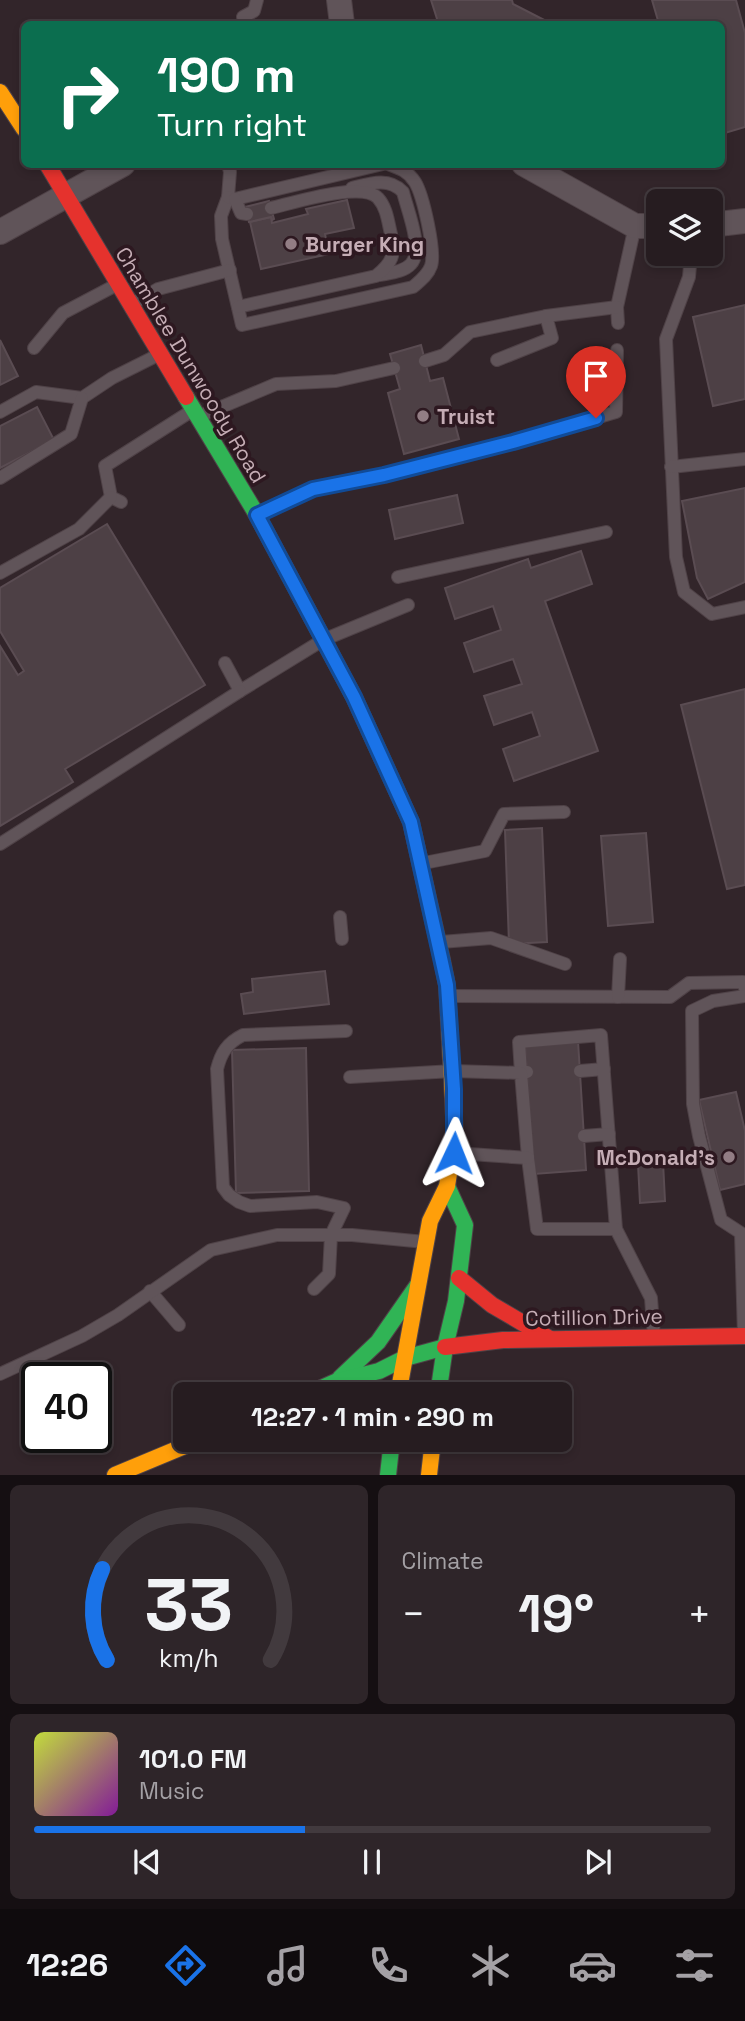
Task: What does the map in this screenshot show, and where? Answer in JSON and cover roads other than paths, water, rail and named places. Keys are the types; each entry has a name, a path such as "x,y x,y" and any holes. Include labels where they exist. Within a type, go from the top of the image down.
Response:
{"main road":[{"path":"0,92 21,124"},
{"name":"Chamblee Dunwoody Road","path":"49,168 257,515 354,697 411,822 448,996 453,1071 454,1153 447,1186 430,1221 400,1382"},
{"path":"440,1382 456,1301 465,1225 447,1186"},
{"path":"459,1278 492,1305 550,1339"},
{"path":"335,1382 378,1342 417,1286"},
{"name":"Cotillion Drive","path":"335,1382 380,1371 405,1358 445,1347 503,1340 744,1336"},
{"path":"115,1475 173,1451"},
{"path":"388,1475 391,1452"},
{"path":"429,1475 432,1452"}],"street":[{"path":"339,0 342,21"},
{"path":"0,232 116,168"},
{"path":"532,168 646,226"},
{"path":"723,224 745,221"}],"lane":[{"path":"243,17 254,11 257,0"},
{"path":"229,168 232,198 241,213 247,214"},
{"path":"368,168 232,198 221,216 222,239 242,324 413,286 424,277 431,266 433,253 419,191 413,180 399,168"},
{"path":"238,307 402,270 411,264 417,253 403,192 386,181 271,208"},
{"path":"330,195 360,191 377,196 385,208 395,249 391,263 376,276"},
{"path":"618,323 617,307 646,226"},
{"path":"690,266 689,277 666,339 676,557 684,592 712,614 745,607"},
{"path":"130,304 158,289 230,270"},
{"path":"34,348 63,313 118,284"},
{"path":"425,360 444,355 470,332 546,316 617,307"},
{"path":"497,360 552,338 546,316"},
{"path":"257,515 313,489 384,475 616,412 617,350"},
{"path":"0,478 71,434 82,398 112,378 160,354"},
{"path":"0,573 79,529 116,500 105,466 196,413 276,384 336,382 394,369"},
{"path":"0,412 36,392 82,398"},
{"path":"671,467 745,459"},
{"path":"398,577 606,532"},
{"path":"0,844 323,640 408,604"},
{"path":"225,663 240,691"},
{"path":"420,864 485,851 504,814 564,812"},
{"path":"340,917 342,939"},
{"path":"438,942 491,938 565,964"},
{"path":"618,997 620,959"},
{"path":"448,996 670,997 688,983 743,982 745,988"},
{"path":"744,1336 741,1233 722,1220 699,1136 691,1078 692,1011 713,1001 745,996"},
{"path":"314,1289 329,1274 331,1235 344,1208 317,1202 250,1206 229,1195 223,1187 216,1069 220,1054 243,1035 346,1031"},
{"path":"616,1229 537,1229 528,1158 524,1072 519,1042 601,1034 616,1229 651,1298 654,1337"},
{"path":"580,1071 604,1069"},
{"path":"350,1077 453,1071 524,1072"},
{"path":"584,1136 609,1134"},
{"path":"454,1153 528,1158"},
{"path":"0,1374 82,1336 118,1315 211,1250 277,1235 331,1235 426,1242"},
{"path":"150,1291 179,1325"}],"place":[{"name":"Burger King","path":"291,244"},
{"name":"Truist","path":"423,416"},
{"name":"McDonald's","path":"729,1157"}]}
